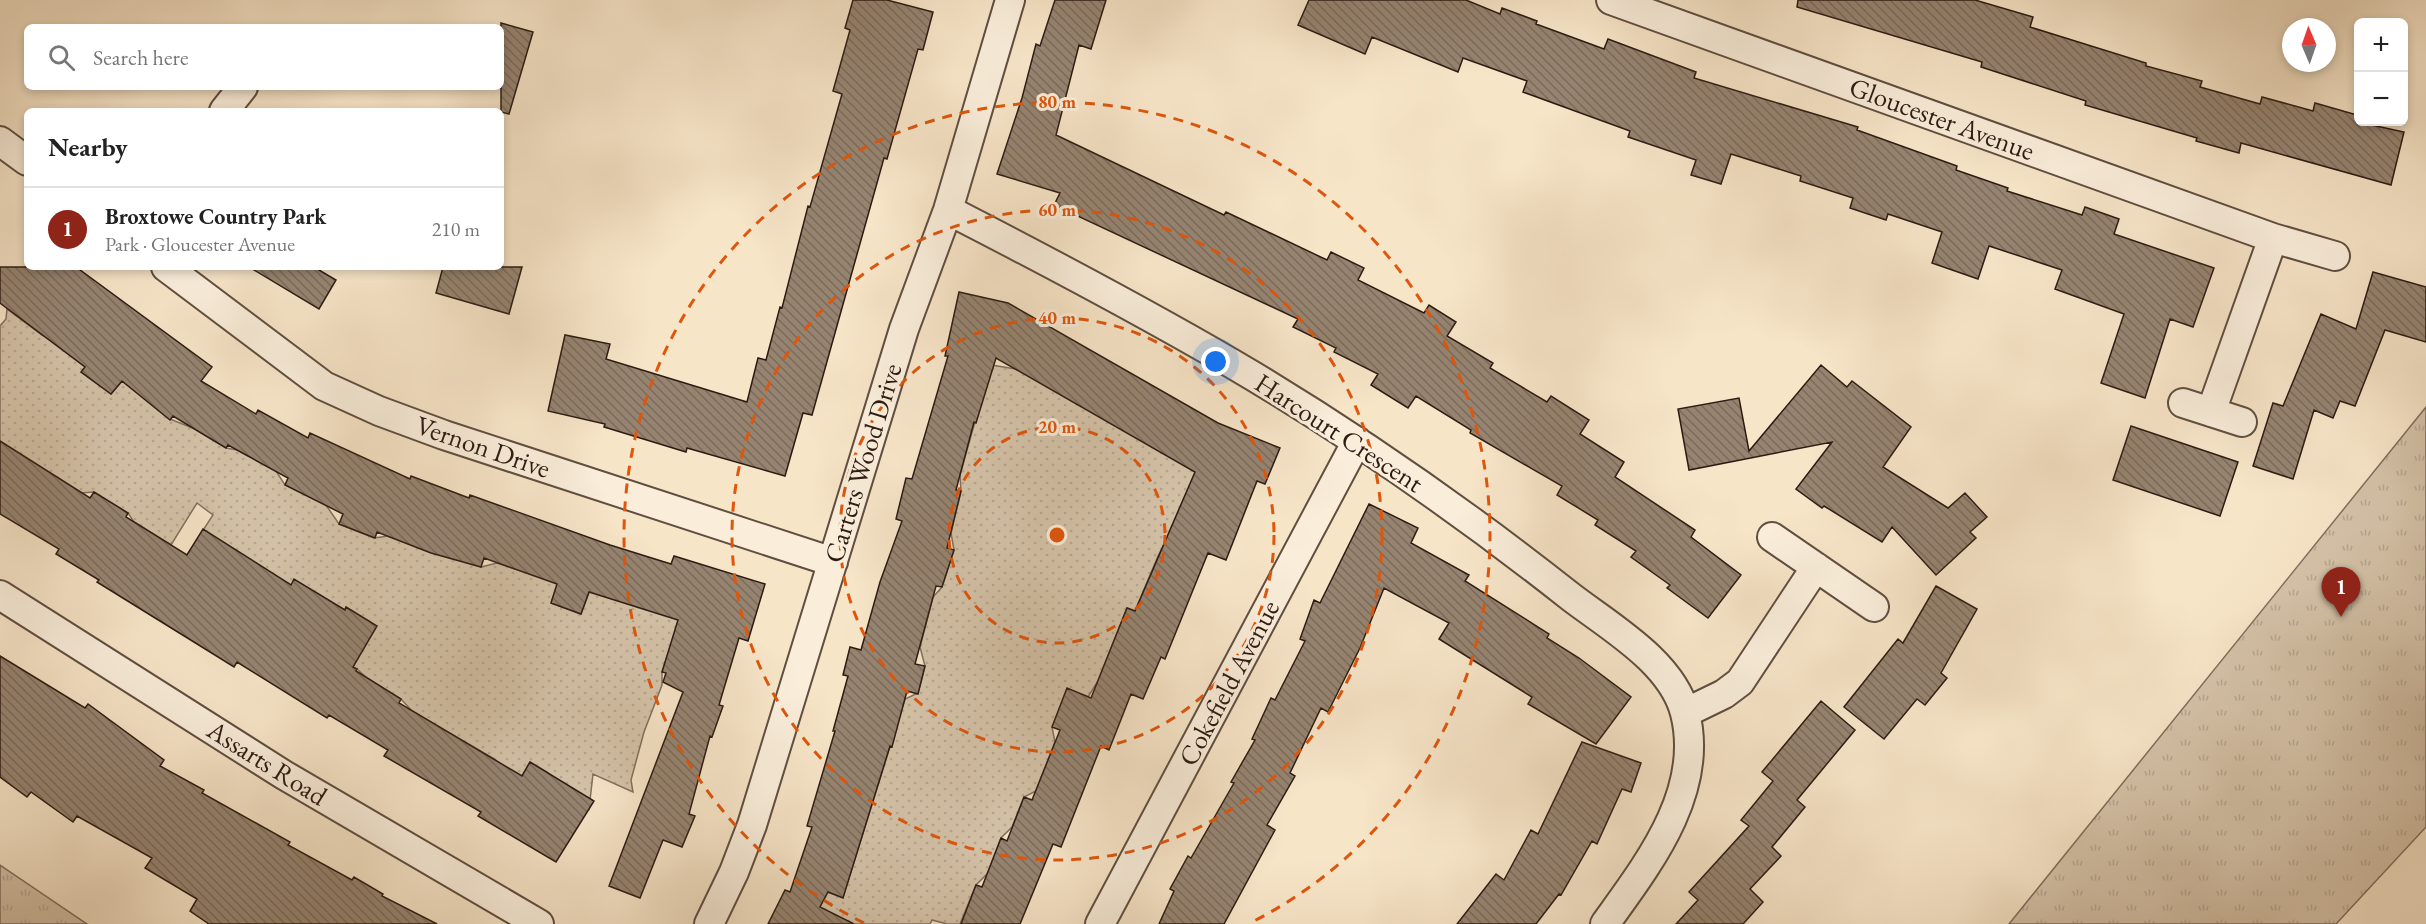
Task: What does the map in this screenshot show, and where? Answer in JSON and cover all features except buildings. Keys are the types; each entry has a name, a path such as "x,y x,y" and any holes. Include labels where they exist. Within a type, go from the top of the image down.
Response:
{"street":[{"name":"Carters Wood Drive","path":"709,924 734,872 752,825 904,329 948,210 1010,0"},
{"name":"Gloucester Avenue","path":"1611,0 2273,238 2336,256"},
{"path":"226,108 241,90"},
{"path":"0,141 24,159"},
{"name":"Harcourt Crescent","path":"948,210 1107,293 1253,376 1357,441 1498,540 1639,648 1673,684 1685,713 1689,754 1682,791 1668,830 1605,924"},
{"path":"2211,412 2273,238"},
{"name":"Vernon Drive","path":"170,270 324,386 379,411 444,435 833,562"},
{"path":"2183,403 2242,422"},
{"name":"Cokefield Avenue","path":"1100,924 1357,441"},
{"path":"1772,537 1874,607"},
{"path":"1685,713 1724,694 1740,682 1816,567"},
{"name":"Assarts Road","path":"0,595 284,776 539,924"}],"green space":[{"path":"7,309 42,335 95,355 82,372 111,394 122,381 170,419 195,429 226,448 237,450 276,471 285,485 326,505 339,524 374,538 388,536 481,567 497,563 535,576 546,571 560,576 551,603 581,614 591,587 679,620 662,672 662,685 644,732 631,780 633,792 593,774 589,809 547,772 530,762 520,779 493,758 412,711 401,699 367,678 357,669 179,567 213,515 197,503 171,545 134,522 128,513 94,492 81,493 0,442 0,326 6,319"},
{"path":"991,365 1016,369 1233,472 1168,537 1135,611 1127,608 1098,681 1088,697 1067,689 1052,727 1055,742 1036,791 1024,797 1012,827 1001,838 988,873 976,885 960,924 947,924 932,920 930,924 812,924 824,891 843,897 905,699 918,693 925,666 920,647 933,597 942,587 954,550 951,533 961,491 960,475"},
{"path":"2426,407 2426,827 2336,924 2009,924"},
{"path":"0,865 87,924 0,924"}],"place":[{"name":"Broxtowe Country Park","path":"2341,617"}]}
